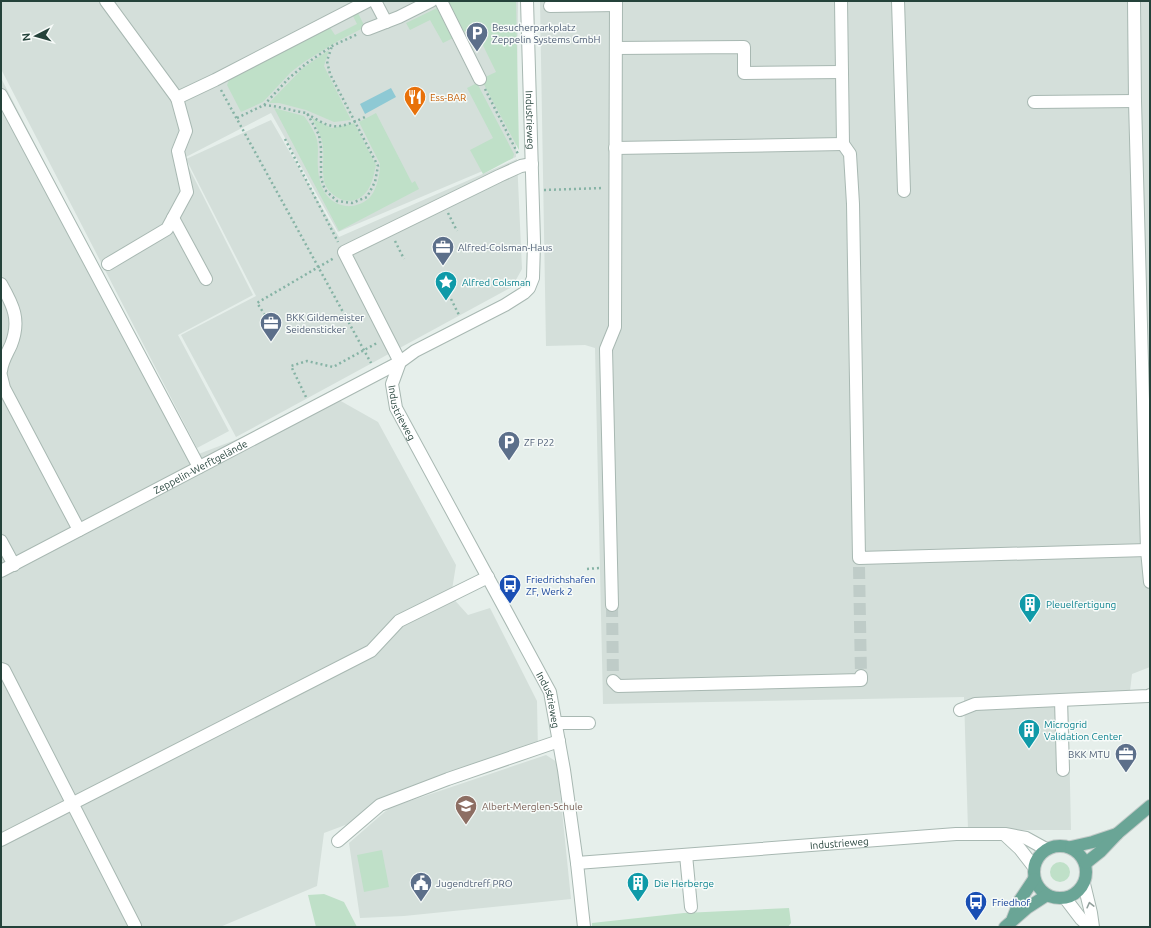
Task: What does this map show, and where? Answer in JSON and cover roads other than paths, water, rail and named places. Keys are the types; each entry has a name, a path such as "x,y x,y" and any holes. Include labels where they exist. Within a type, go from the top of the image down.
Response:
{"main road":[{"path":"1086,863 1102,851 1118,833 1150,806"},
{"path":"1008,923 1034,873 1040,854 1046,849 1059,845 1071,847 1093,842 1118,833"},
{"path":"1034,873 1040,889 1047,895 1061,899 1070,897 1078,892 1084,884 1087,874 1086,863 1080,854 1071,847"},
{"path":"1008,923 1047,895"}],"street":[{"path":"106,1 177,98 186,131 178,151 187,192 167,229 108,264"},
{"path":"177,98 368,1"},
{"path":"374,1 386,22"},
{"path":"368,29 431,1"},
{"path":"442,1 480,79"},
{"name":"Industrieweg","path":"527,1 527,162 534,242 533,278 524,294 506,305 415,351 400,362 392,384 396,408 550,692 564,770 584,927"},
{"path":"841,1 843,144 850,154 853,204 859,563 1147,550"},
{"path":"898,1 904,191"},
{"path":"1134,1 1135,101 1147,550 1150,582"},
{"path":"550,6 616,3 615,327 606,349 612,605"},
{"path":"616,48 744,47 744,74 842,72"},
{"path":"1,95 199,467"},
{"path":"1034,102 1135,101"},
{"path":"615,148 843,144"},
{"path":"400,362 344,252 527,162"},
{"path":"172,218 206,279"},
{"path":"1,284 12,304 16,318 15,330 11,344 2,361 1,371"},
{"name":"Zeppelin-Werftgelände","path":"1,571 400,362"},
{"path":"1,376 4,388 79,530"},
{"path":"1,541 14,565"},
{"path":"1,840 371,651 399,621 488,577"},
{"path":"1,669 4,670 135,926"},
{"path":"614,681 618,686 861,680 861,676"},
{"path":"960,710 975,704 1150,695"},
{"path":"1061,700 1063,770"},
{"path":"556,723 589,723"},
{"path":"338,841 380,805 559,740"},
{"name":"Industrieweg","path":"577,863 956,834 1004,834 1026,838 1046,849"},
{"path":"1004,834 1020,849 1034,873"},
{"path":"686,855 691,907"},
{"path":"1084,884 1093,927"},
{"path":"1065,898 1081,919 1090,927"}],"water":[{"path":"391,88 396,97 365,114 360,104"}],"tunnel":[{"path":"859,567 861,676"},
{"path":"612,605 613,681"}],"place":[{"name":"Besucherparkplatz Zeppelin Systems GmbH","path":"477,52"},
{"name":"Ess-BAR","path":"415,116"},
{"name":"Alfred-Colsman-Haus","path":"443,266"},
{"name":"Alfred Colsman","path":"446,302"},
{"name":"BKK Gildemeister Seidensticker","path":"271,342"},
{"name":"ZF P22","path":"509,462"},
{"name":"Friedrichshafen ZF, Werk 2","path":"510,604"},
{"name":"Pleuelfertigung","path":"1030,624"},
{"name":"Microgrid Validation Center","path":"1029,750"},
{"name":"BKK MTU","path":"1126,774"},
{"name":"Albert-Merglen-Schule","path":"466,826"},
{"name":"Jugendtreff PRO","path":"421,902"},
{"name":"Die Herberge","path":"638,902"},
{"name":"Friedhof","path":"976,922"}]}
